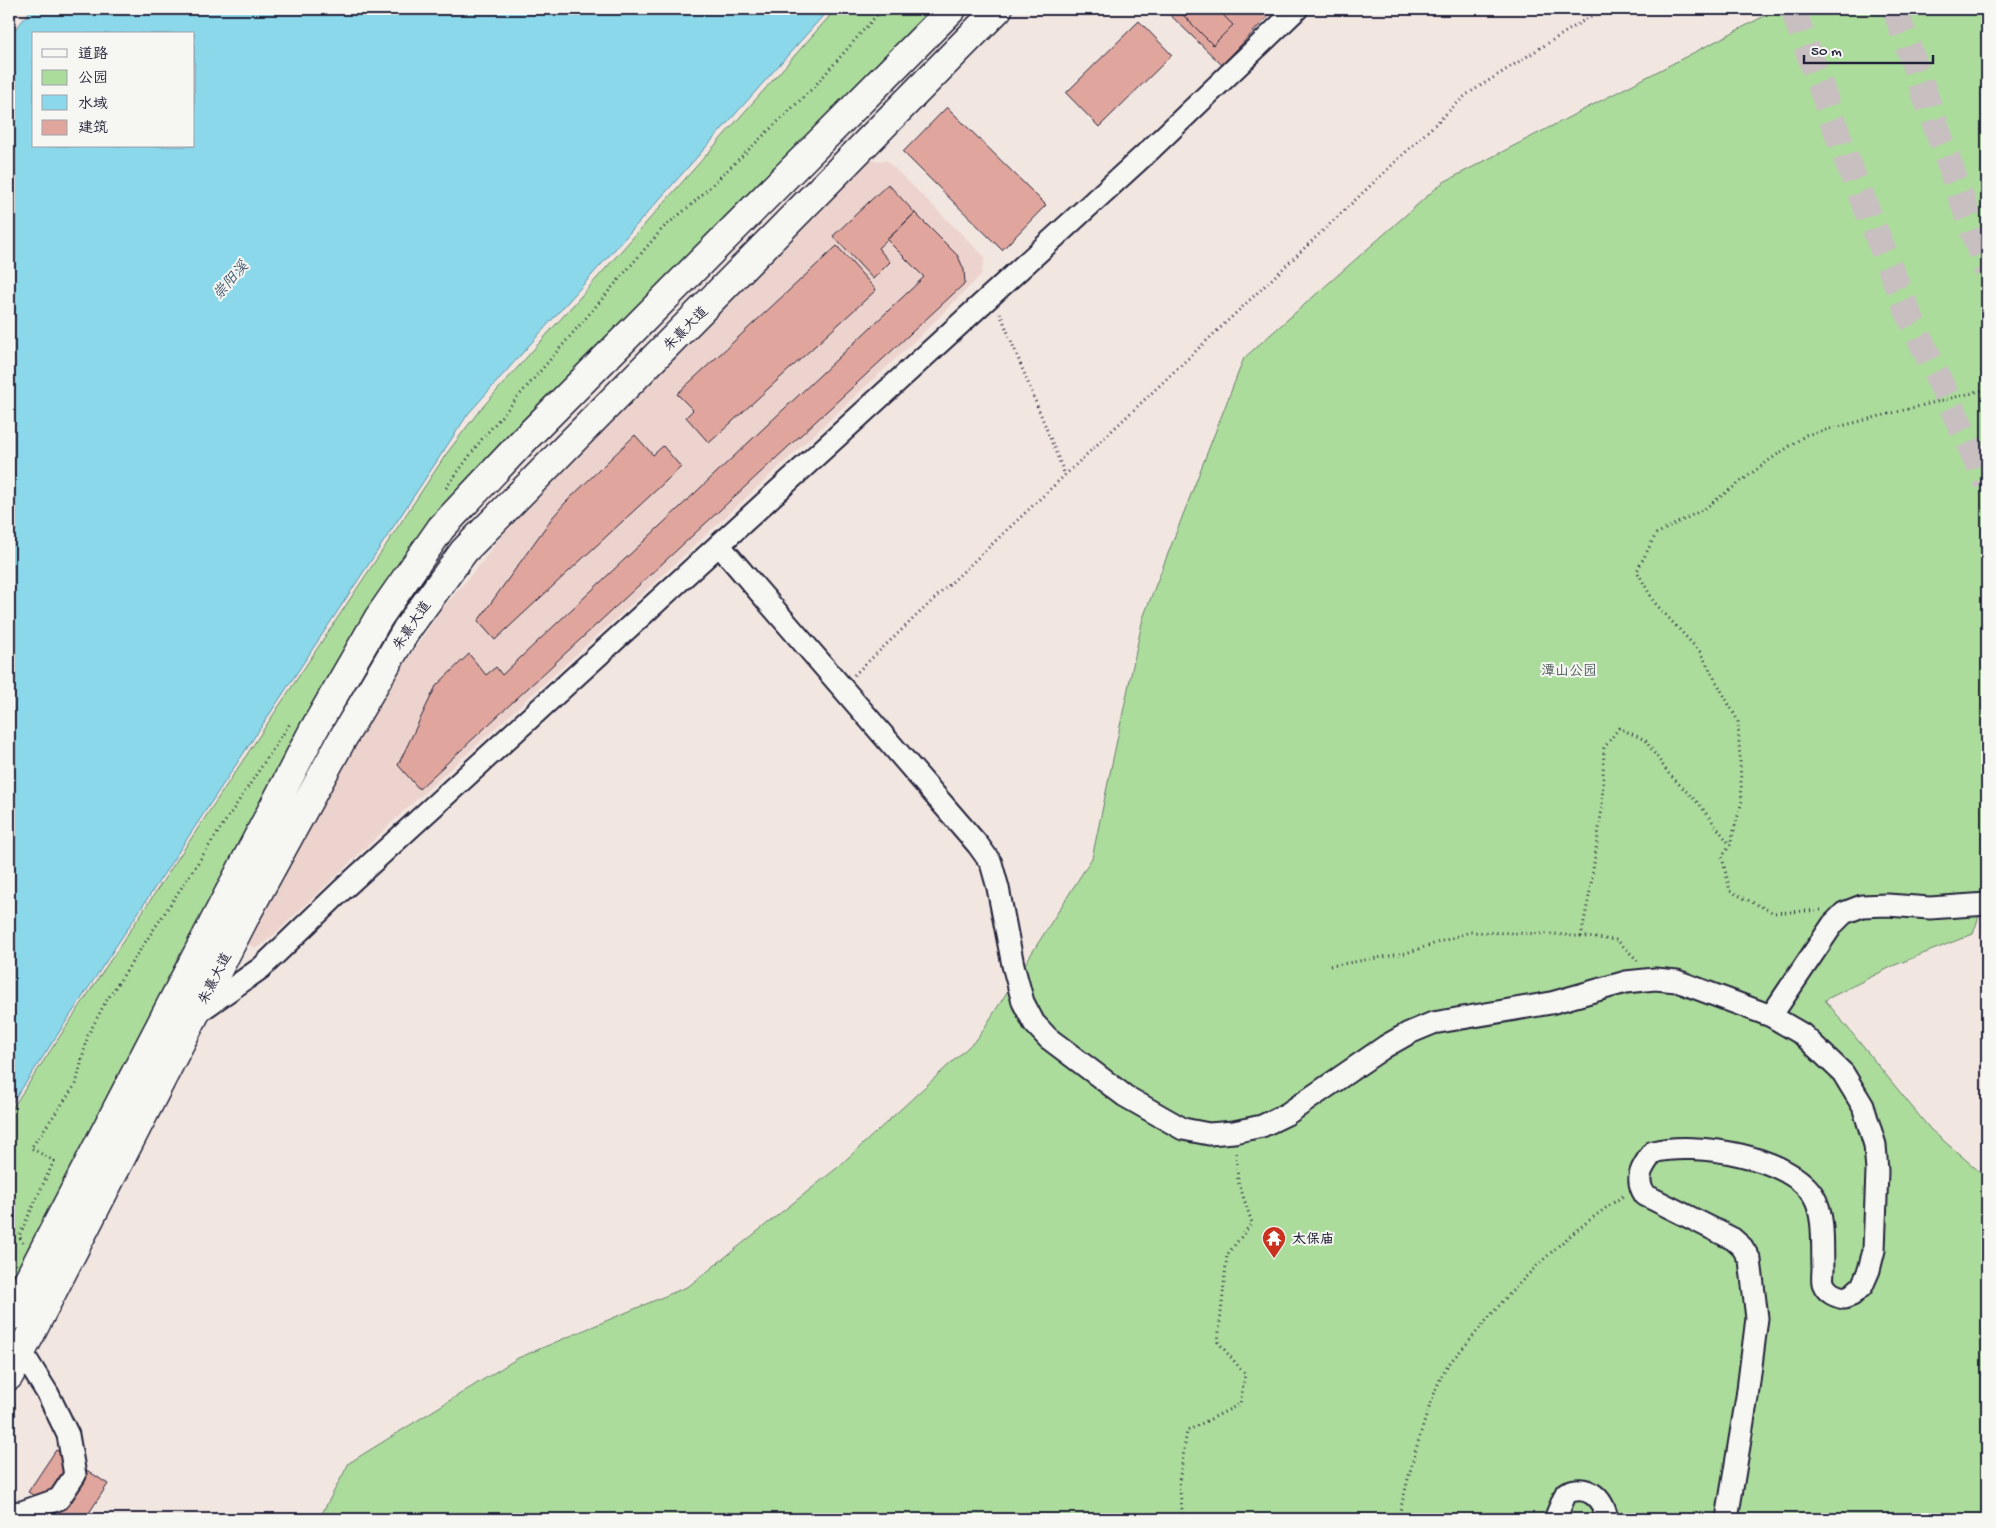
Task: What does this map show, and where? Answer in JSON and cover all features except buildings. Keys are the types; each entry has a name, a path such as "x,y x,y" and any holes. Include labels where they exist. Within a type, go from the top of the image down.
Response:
{"highway":[{"name":"朱熹大道","path":"9,1317 313,731 380,617 441,528 524,440 952,9"},
{"name":"朱熹大道","path":"9,1376 247,913 340,743 407,629 464,550 998,9"}],"street":[{"path":"143,1059 196,1014 261,968 341,891 1152,148 1297,9"},
{"path":"718,545 978,845 991,863 998,888 1013,965 1023,1002 1034,1023 1048,1038 1125,1096 1183,1129 1209,1134 1234,1132 1262,1126 1287,1114 1386,1046 1409,1033 1433,1023 1551,1003 1626,982 1655,979 1678,981 1772,1016 1802,1034 1843,1074 1863,1106 1875,1145 1877,1171 1874,1250 1869,1270 1862,1286 1852,1295 1844,1298 1831,1295 1823,1283 1820,1218 1815,1198 1795,1176 1778,1166 1758,1158 1728,1153 1695,1149 1662,1150 1653,1152 1639,1175 1639,1186 1645,1195 1733,1239 1742,1247 1750,1260 1757,1318 1747,1397 1727,1519"},
{"path":"1772,1016 1833,924 1844,913 1862,906 1887,905 1930,908 1987,904"},
{"path":"9,1513 22,1512 59,1499 75,1476 68,1435 48,1394 22,1352"},
{"path":"1555,1519 1566,1493 1575,1489 1582,1489 1599,1499 1607,1519"}],"path":[{"path":"841,687 1466,95 1602,9"},
{"path":"993,294 1065,475"},
{"path":"1844,913 1821,910 1774,913 1730,891 1722,857 1730,845 1742,801 1738,720 1700,652 1654,602 1637,571 1656,534 1704,510 1768,461 1806,435 1987,389"},
{"path":"1581,937 1602,808 1604,748 1619,728 1645,740 1669,774 1700,806 1730,845"},
{"path":"1330,966 1406,953 1470,932 1554,934 1617,940 1655,979"},
{"path":"1183,1519 1179,1482 1187,1431 1240,1404 1245,1374 1218,1342 1227,1255 1252,1223 1238,1181 1234,1132"},
{"path":"1398,1519 1416,1447 1443,1373 1483,1323 1539,1262 1598,1212 1639,1186"}],"shaded area":[{"path":"869,160 887,161 985,257 981,275 920,336 635,601 404,811 276,933 258,948 248,945 261,912 370,714 443,607 478,567 506,529 799,227"}],"green space":[{"path":"836,9 933,9 427,536 9,1290 9,1114 21,1095 447,453 479,411"},
{"name":"潭山公园","path":"1778,9 1987,9 1987,844 1985,845 1987,893 1973,934 1895,965 1825,1000 1930,1129 1987,1178 1987,1519 319,1519 349,1463 518,1358 689,1286 837,1168 978,1038 1092,858 1143,618 1244,358 1442,183"}],"water":[{"name":"崇阳溪","path":"32,9 829,9 468,414 9,1108 9,37"}],"tunnel":[{"path":"1793,9 1848,163 1910,317 1987,483"},
{"path":"1895,9 1987,271"}],"place":[{"name":"太保庙","path":"1274,1259"}]}
